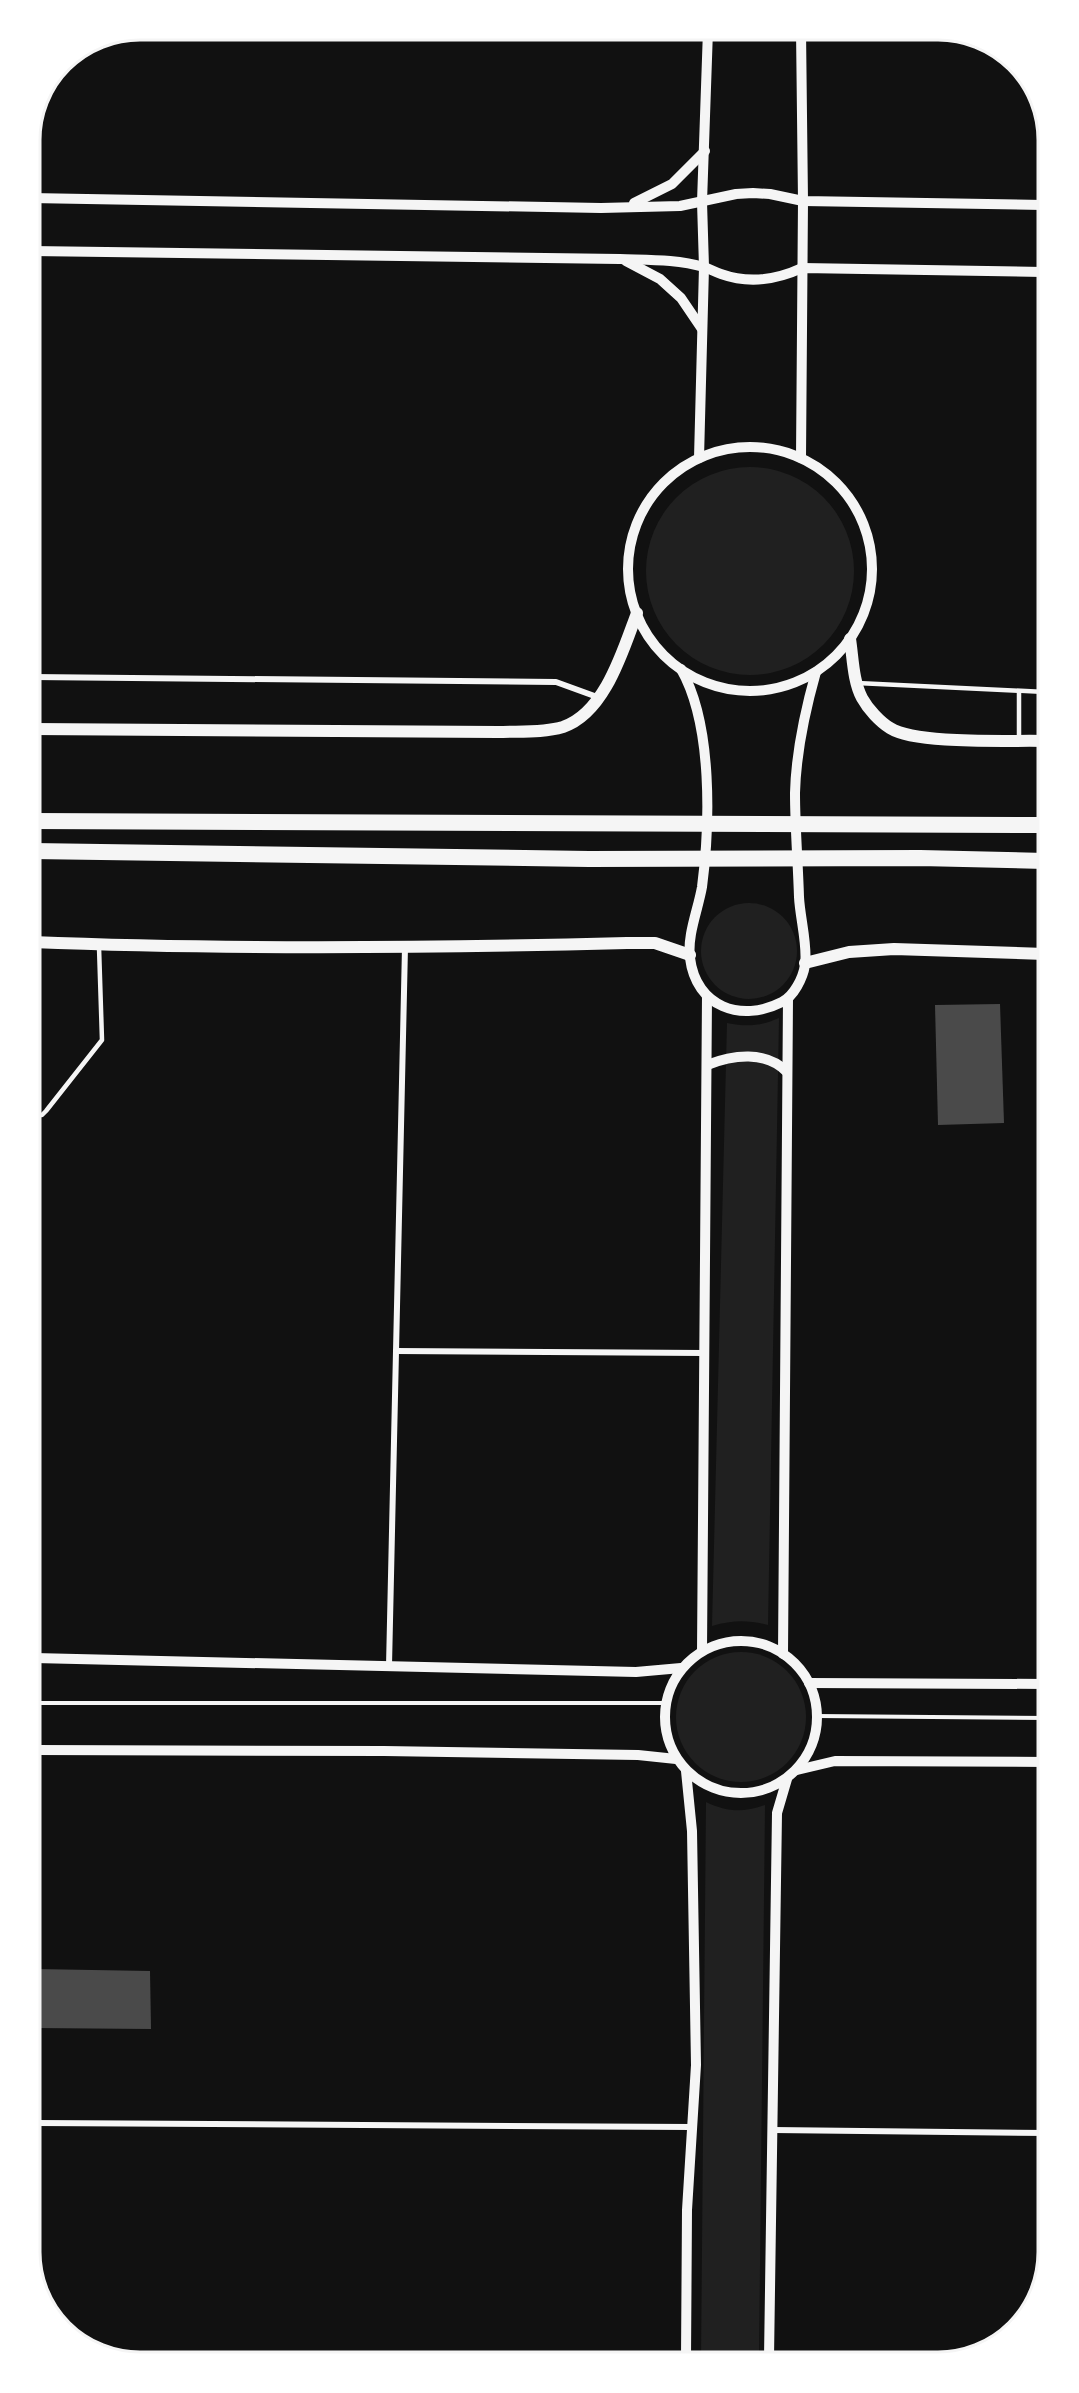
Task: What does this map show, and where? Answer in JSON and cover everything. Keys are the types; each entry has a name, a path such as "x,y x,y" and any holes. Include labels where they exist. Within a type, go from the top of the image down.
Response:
{"highway":[{"path":"41,821 1038,825"},
{"path":"41,851 589,859 920,858 1038,861"}],"main road":[{"path":"41,729 486,732 551,730 572,724 600,698 616,668 637,613"},
{"path":"850,639 857,683 862,698 874,714 890,728 909,735 952,739 1038,741"},
{"path":"41,942 405,946 655,943 690,955"},
{"path":"805,963 849,952 894,949 1038,954"}],"street":[{"path":"699,458 704,267 702,202 708,41"},
{"path":"801,41 803,201 801,458"},
{"path":"630,205 672,184 705,151"},
{"path":"41,198 601,208 630,205 680,206 736,194 753,193 778,195 803,201 1038,205"},
{"path":"41,251 620,259 668,261 704,267 736,279 753,280 787,275 802,268 1038,272"},
{"path":"620,259 660,279 681,298 703,330"},
{"path":"753,447 777,450 801,458 820,469 843,491 864,525 870,548 872,572 869,596 862,619 850,639 834,658 816,672 795,683 772,689 748,691 724,688 702,681 681,669 663,653 648,634 637,613 631,590 629,566 632,542 639,519 651,498 666,480 699,458 729,448 753,447"},
{"path":"681,669 691,687 704,750 705,866 698,912 690,944 694,973 707,996 718,1006 751,1012 765,1009 788,999"},
{"path":"783,1654 788,999 803,975 805,963 805,947 800,920 795,792 803,722 816,672"},
{"path":"41,677 556,682 600,698"},
{"path":"389,1666 405,946"},
{"path":"702,1651 707,996"},
{"path":"707,1065 729,1058 747,1057 772,1061 787,1072"},
{"path":"396,1351 704,1353"},
{"path":"743,1641 764,1644 783,1654 798,1666 809,1683 816,1705 816,1728 810,1751 797,1770 768,1790 746,1794 724,1792 703,1785 676,1759 668,1742 664,1722 665,1703 671,1685 681,1668 702,1651 721,1643 743,1641"},
{"path":"40,1659 636,1672 681,1668"},
{"path":"809,1683 1038,1684"},
{"path":"40,1750 638,1755 676,1759"},
{"path":"797,1770 835,1761 1038,1762"},
{"path":"686,1771 692,1831 696,2065 687,2210 686,2352"},
{"path":"769,2352 777,1812 787,1779"},
{"path":"40,2123 692,2127"},
{"path":"773,2130 1038,2133"}],"lane":[{"path":"857,683 1038,692"},
{"path":"1019,692 1019,740"},
{"path":"41,1115 100,1044 99,944"}],"path":[{"path":"40,1703 665,1703"},
{"path":"816,1716 1038,1718"}],"shaded area":[{"path":"740,467 760,467 780,471 799,479 824,497 837,513 846,531 854,561 850,601 846,611 837,629 824,645 808,658 780,671 760,675 740,675 720,671 701,663 684,652 669,637 650,601 646,581 646,561 650,541 658,522 669,505 684,490 720,471"},
{"path":"749,903 767,907 783,917 793,933 797,951 793,969 783,985 767,995 749,999 731,995 715,985 705,969 701,951 705,933 715,917 731,907"},
{"path":"779,1018 768,1625 740,1621 712,1626 727,1023 754,1025"},
{"path":"741,1652 766,1657 787,1671 801,1692 806,1717 801,1742 787,1763 766,1777 741,1782 716,1777 695,1763 681,1742 676,1717 681,1692 695,1671 716,1657"},
{"path":"706,1802 735,1810 765,1805 759,2352 701,2352"}],"building":[{"path":"1000,1004 1004,1123 938,1125 935,1005"},
{"path":"40,1969 150,1971 151,2029 40,2028"}]}
